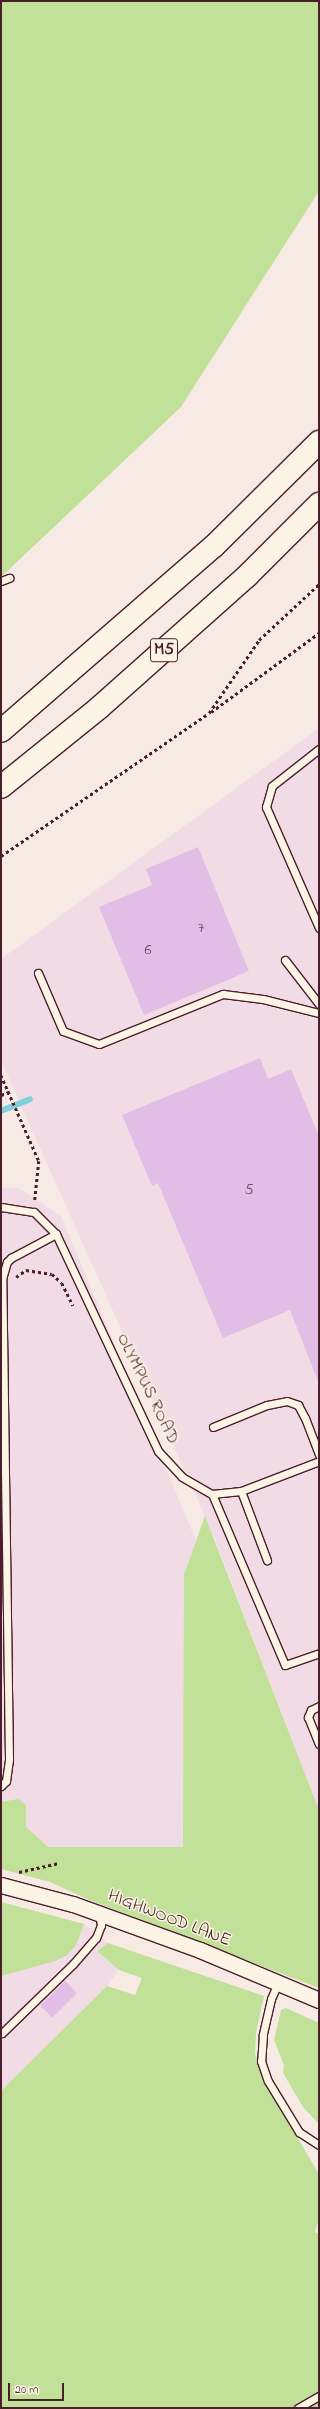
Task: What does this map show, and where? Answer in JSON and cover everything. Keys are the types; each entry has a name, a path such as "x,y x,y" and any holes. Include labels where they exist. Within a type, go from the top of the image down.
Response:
{"highway":[{"name":"M5","path":"1,731 214,546 319,442"},
{"name":"M5","path":"1,787 106,702 246,576 319,504"}],"street":[{"name":"HIGHWOOD LANE","path":"1,1886 73,1904 200,1950 319,2000"}],"lane":[{"path":"1,581 9,578"},
{"path":"319,750 272,786 266,807 319,928"},
{"path":"285,960 319,1004"},
{"path":"38,973 62,1031 99,1044 224,994 263,998 319,1012"},
{"name":"OLYMPUS ROAD","path":"1,1207 34,1212 56,1234 158,1451 182,1477 212,1494"},
{"path":"1,1786 6,1781 9,1759 2,1279 7,1262 56,1234"},
{"path":"213,1427 267,1405 287,1400 298,1406 305,1418 319,1455"},
{"path":"319,1461 241,1491 212,1494 285,1665 319,1653"},
{"path":"241,1491 267,1560"},
{"path":"319,1706 311,1710 308,1717 319,1744"},
{"path":"2,2034 73,1964 96,1938 100,1925 99,1914"},
{"path":"278,1983 271,1999 263,2035 262,2062 268,2081 299,2132 319,2145"},
{"path":"298,2408 319,2396"}],"path":[{"path":"209,714 259,640 319,584"},
{"path":"1,856 209,714 319,633"},
{"path":"1,1075 39,1161 37,1185"},
{"path":"1,1095 9,1092"},
{"path":"2,1294 13,1280 26,1270 44,1271 52,1274 62,1283 76,1311"},
{"path":"16,1872 59,1863"}],"shaded area":[{"path":"319,728 319,1810 215,1539 1,1061 1,959"},
{"path":"1,1188 19,1188 61,1216 197,1543 201,1906 1,1849"},
{"path":"1,1902 84,1924 108,1943 132,1953 107,1986 1,2091"}],"green space":[{"path":"1,1 319,1 319,191 181,407 1,577"},
{"path":"205,1516 319,1810 319,1988 87,1899 50,1882 1,1869 1,1802 18,1799 26,1805 26,1827 48,1847 183,1847 184,1575"},
{"path":"1,1902 84,1924 76,1945 67,1955 55,1961 1,1976"},
{"path":"108,1943 264,1996 256,2033 255,2054 276,2102 319,2174 319,2219 315,2232 319,2234 319,2408 1,2408 1,2091 107,1986 135,1995 142,1978 119,1970 97,1951"},
{"path":"286,2008 319,2023 319,2124 303,2107 283,2073 284,2065 274,2040 281,2010"}],"building":[{"path":"198,847 249,971 144,1015 99,907 152,885 146,869"},
{"path":"260,1058 268,1079 291,1069 319,1136 318,1381 290,1310 223,1338 158,1183 152,1186 122,1115"},
{"path":"65,1981 77,1993 52,2018 40,2006"}],"waterway":[{"path":"1,1111 30,1099"}]}
